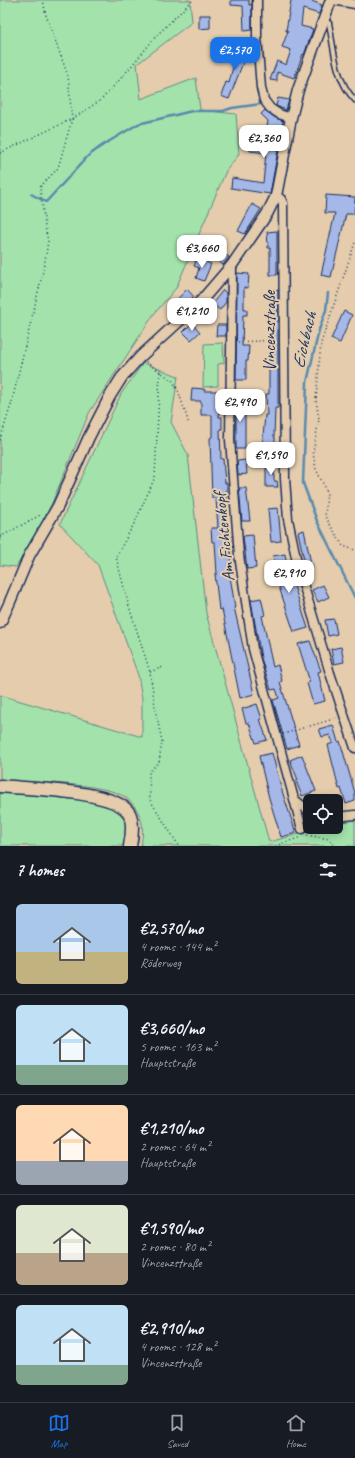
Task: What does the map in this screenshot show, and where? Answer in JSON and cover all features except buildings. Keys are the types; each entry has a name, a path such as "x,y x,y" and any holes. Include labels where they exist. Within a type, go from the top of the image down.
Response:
{"main road":[{"path":"0,786 84,794 111,800 120,805 130,814 132,825 130,846"}],"street":[{"path":"257,0 256,37 261,88 264,100 270,108 279,114 291,118"},
{"path":"0,623 10,604 29,556 58,506 100,416 122,377 140,357 200,301 232,265 267,214 276,196 298,90 332,0 355,4"},
{"name":"Vincenzstraße","path":"276,196 281,199 283,203 285,479 288,519 298,568 355,748"},
{"name":"Am Fichtenkopf","path":"232,265 230,440 239,555 253,650 302,829"},
{"path":"294,800 303,807"},
{"path":"343,816 355,815"}],"lane":[{"path":"324,21 329,23 338,73 355,100"}],"path":[{"path":"0,440 11,405 44,268 48,241 40,188 58,168 72,119 68,76 46,15 43,0"},
{"path":"0,153 72,119 101,100 158,34 193,0"},
{"path":"355,243 321,343 316,400 319,419 313,453 316,469 327,492 325,516 344,546 355,550"},
{"path":"231,342 284,340"},
{"path":"140,357 172,380 178,390 189,424"},
{"path":"160,372 155,477 136,520 116,557 128,603 150,672 162,742 159,762 149,772 150,800 180,846"},
{"path":"0,537 58,506"},
{"path":"150,672 163,668"},
{"path":"277,736 332,719"},
{"path":"275,846 306,835 329,839 334,846"}],"green space":[{"path":"0,0 190,0 192,22 137,64 141,99 196,78 200,110 236,114 239,154 226,171 176,288 154,314 89,413 52,503 39,530 16,567 0,565"},
{"path":"223,343 224,363 218,364 218,386 203,387 204,344"},
{"path":"143,363 178,376 171,422 188,455 206,613 269,842 303,833 343,834 343,822 355,819 355,846 141,846 143,832 139,813 131,802 115,792 100,788 65,784 0,780 0,695 142,737 142,698 138,675 98,565 60,524 121,394"},
{"path":"0,789 82,796 111,804 127,818 127,846 0,846"}],"waterway":[{"path":"31,194 46,202 88,156 138,124 192,111 223,111 232,108 261,104"},
{"name":"Eichbach","path":"328,293 326,310 319,330 307,382 303,483 317,521 355,598"}]}
